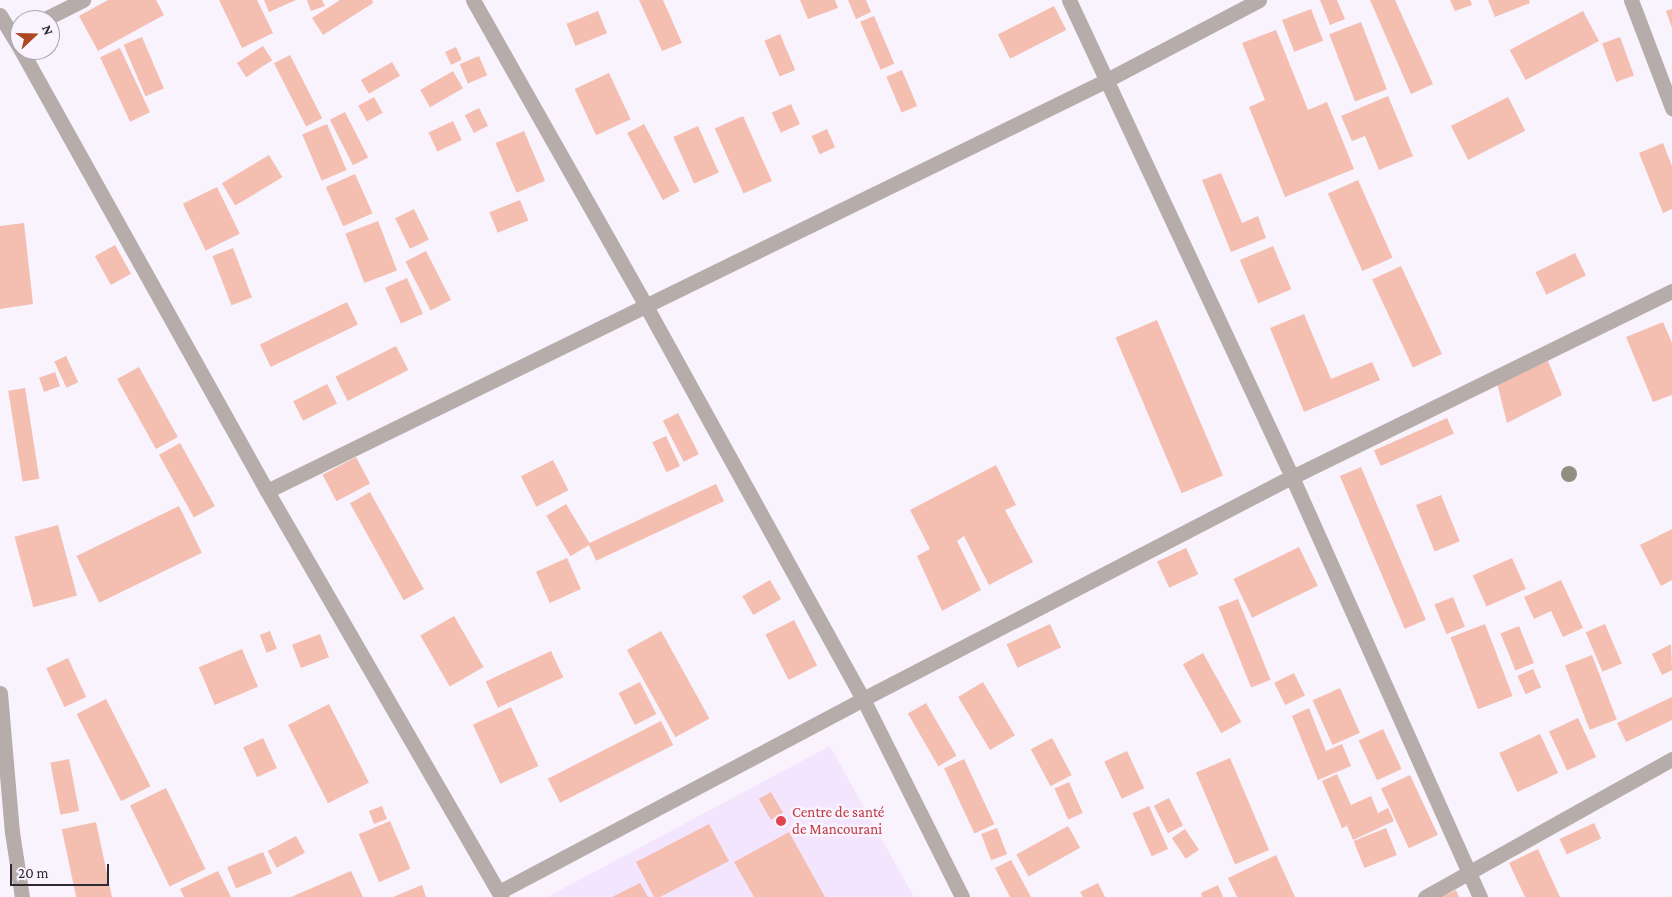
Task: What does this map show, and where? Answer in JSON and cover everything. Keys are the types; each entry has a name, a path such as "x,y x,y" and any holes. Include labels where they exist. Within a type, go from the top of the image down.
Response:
{"street":[{"path":"60,12 83,0"},
{"path":"473,0 646,306 862,699 962,897"},
{"path":"1069,0 1292,477 1480,897"},
{"path":"267,492 1105,80 1259,0"},
{"path":"1631,0 1672,108"},
{"path":"0,15 10,29"},
{"path":"28,60 267,492 500,895 862,699 1292,477 1672,291"},
{"path":"0,693 12,832 22,897"},
{"path":"1425,897 1470,874 1672,759"}],"shaded area":[{"name":"Centre de santé de Mancourani","path":"830,746 914,897 549,896"}],"building":[{"path":"108,0 156,0 164,15 98,51 79,16"},
{"path":"219,0 257,0 273,33 242,48"},
{"path":"264,0 296,0 269,12"},
{"path":"307,0 322,0 325,6 311,11"},
{"path":"340,0 372,0 373,3 323,35 312,18"},
{"path":"639,0 663,0 682,43 662,51"},
{"path":"800,0 835,0 838,8 808,19"},
{"path":"848,0 866,0 871,12 856,19"},
{"path":"1320,0 1337,0 1345,19 1330,25"},
{"path":"1370,0 1395,0 1433,84 1411,94"},
{"path":"1450,0 1470,0 1472,5 1455,11"},
{"path":"1488,0 1529,0 1530,3 1495,17"},
{"path":"1054,6 1066,30 1010,59 998,35"},
{"path":"1311,9 1323,41 1294,52 1282,20"},
{"path":"1672,9 1672,28 1666,11"},
{"path":"598,11 607,33 575,46 566,24"},
{"path":"1583,11 1599,41 1526,80 1510,50"},
{"path":"874,16 894,64 881,70 860,22"},
{"path":"1361,22 1387,89 1355,101 1329,34"},
{"path":"1276,30 1308,110 1327,102 1354,169 1285,197 1249,107 1265,100 1242,43"},
{"path":"780,34 795,70 780,77 764,41"},
{"path":"142,37 164,89 145,96 124,45"},
{"path":"1620,37 1634,76 1616,82 1602,43"},
{"path":"263,46 272,60 246,77 237,63"},
{"path":"456,47 462,60 451,65 445,52"},
{"path":"120,48 150,112 130,122 100,57"},
{"path":"290,55 322,118 306,126 274,63"},
{"path":"479,56 487,75 468,84 460,64"},
{"path":"392,62 400,76 369,94 361,80"},
{"path":"902,70 917,106 902,113 886,77"},
{"path":"453,71 463,88 430,107 420,90"},
{"path":"609,73 631,119 596,135 575,89"},
{"path":"1388,96 1413,156 1379,170 1365,136 1352,141 1341,116"},
{"path":"374,97 383,113 367,121 358,106"},
{"path":"1508,97 1525,131 1468,160 1451,126"},
{"path":"791,104 800,124 781,133 772,113"},
{"path":"479,108 488,126 474,133 465,115"},
{"path":"345,112 368,157 353,165 330,120"},
{"path":"743,116 772,181 744,193 715,129"},
{"path":"453,121 462,140 437,151 429,132"},
{"path":"327,124 347,170 322,181 302,135"},
{"path":"644,124 680,191 663,200 627,133"},
{"path":"698,126 719,173 694,184 673,137"},
{"path":"827,129 835,147 820,154 811,136"},
{"path":"524,131 545,181 517,193 495,143"},
{"path":"1663,143 1672,166 1672,209 1663,213 1639,153"},
{"path":"269,155 282,177 235,206 222,183"},
{"path":"1221,173 1242,223 1258,216 1266,238 1231,252 1202,180"},
{"path":"355,174 372,213 343,226 326,187"},
{"path":"1358,180 1393,258 1362,271 1328,193"},
{"path":"217,187 240,234 206,250 183,204"},
{"path":"520,200 528,220 498,233 489,212"},
{"path":"414,209 429,240 410,249 395,218"},
{"path":"378,221 397,270 364,283 345,234"},
{"path":"24,223 33,304 0,309 0,226"},
{"path":"115,245 131,274 111,285 95,256"},
{"path":"1273,246 1291,289 1258,303 1240,260"},
{"path":"233,248 252,297 231,305 212,256"},
{"path":"426,251 451,300 430,310 406,261"},
{"path":"1575,253 1586,275 1546,295 1535,272"},
{"path":"1401,266 1442,354 1413,367 1372,280"},
{"path":"407,278 423,314 401,323 385,288"},
{"path":"347,302 358,324 271,367 260,345"},
{"path":"1304,314 1331,379 1372,362 1380,380 1304,412 1270,328"},
{"path":"1157,320 1223,476 1182,493 1116,338"},
{"path":"1663,322 1672,343 1672,395 1653,402 1626,337"},
{"path":"396,346 408,370 348,401 335,377"},
{"path":"66,356 78,382 66,388 54,361"},
{"path":"1548,361 1562,395 1507,423 1497,383"},
{"path":"139,367 178,437 156,449 117,379"},
{"path":"55,372 60,386 44,392 39,378"},
{"path":"327,384 337,404 303,421 293,401"},
{"path":"25,388 39,479 23,482 8,391"},
{"path":"678,413 699,454 684,462 663,421"},
{"path":"1447,418 1454,434 1381,466 1374,451"},
{"path":"666,436 680,466 666,472 652,442"},
{"path":"180,443 215,506 194,518 159,455"},
{"path":"356,457 370,483 337,501 322,475"},
{"path":"553,460 568,490 536,507 521,476"},
{"path":"996,465 1016,505 1005,510 1033,562 989,585 964,536 957,541 981,590 942,611 917,556 930,549 910,510"},
{"path":"1361,467 1426,620 1405,629 1340,476"},
{"path":"716,484 724,501 596,561 588,544"},
{"path":"370,492 424,589 404,600 350,503"},
{"path":"1441,495 1460,541 1435,551 1416,505"},
{"path":"566,504 590,544 570,556 546,516"},
{"path":"179,506 202,553 99,603 77,556"},
{"path":"58,525 77,596 33,607 15,537"},
{"path":"1672,529 1672,580 1661,586 1640,545"},
{"path":"1299,547 1318,586 1252,618 1233,579"},
{"path":"1186,548 1198,574 1169,588 1157,562"},
{"path":"567,558 581,589 550,603 536,572"},
{"path":"1512,558 1526,589 1487,607 1473,575"},
{"path":"770,580 781,599 753,615 742,596"},
{"path":"1561,580 1583,628 1563,637 1551,611 1534,619 1524,597"},
{"path":"1453,597 1465,627 1446,634 1434,604"},
{"path":"1238,599 1271,680 1251,688 1219,607"},
{"path":"454,616 484,667 450,687 420,636"},
{"path":"794,620 817,665 789,680 765,635"},
{"path":"1050,624 1061,648 1017,668 1006,644"},
{"path":"1485,624 1513,696 1478,709 1450,637"},
{"path":"1605,624 1622,664 1602,672 1586,632"},
{"path":"1519,626 1534,663 1515,671 1500,633"},
{"path":"270,631 277,649 267,653 260,635"},
{"path":"661,631 709,718 675,737 627,650"},
{"path":"320,634 329,657 301,668 292,645"},
{"path":"1671,644 1672,670 1662,675 1652,654"},
{"path":"242,649 258,687 215,705 199,667"},
{"path":"551,651 563,677 498,708 486,681"},
{"path":"1203,653 1241,722 1221,733 1183,664"},
{"path":"1592,655 1617,719 1590,730 1565,665"},
{"path":"68,658 86,697 64,707 46,668"},
{"path":"1533,669 1541,687 1526,694 1517,676"},
{"path":"1294,673 1305,695 1285,705 1274,683"},
{"path":"640,682 656,714 635,725 619,693"},
{"path":"983,682 1015,735 990,750 958,697"},
{"path":"1340,688 1360,733 1333,745 1313,700"},
{"path":"1672,697 1672,720 1626,742 1617,723"},
{"path":"106,699 150,786 121,801 77,714"},
{"path":"926,703 956,756 938,766 908,714"},
{"path":"329,704 369,782 328,803 288,725"},
{"path":"511,707 538,766 500,784 473,725"},
{"path":"1309,708 1326,751 1342,744 1351,766 1318,780 1292,716"},
{"path":"1578,718 1596,757 1567,770 1549,732"},
{"path":"661,721 673,745 560,803 548,779"},
{"path":"1383,729 1402,769 1377,780 1359,740"},
{"path":"1540,734 1558,773 1517,792 1499,753"},
{"path":"263,738 277,768 257,777 243,747"},
{"path":"1052,738 1072,775 1051,786 1031,749"},
{"path":"1127,751 1144,788 1122,799 1104,762"},
{"path":"1230,758 1269,850 1235,865 1196,772"},
{"path":"69,759 79,811 60,815 50,763"},
{"path":"964,759 994,824 974,834 944,768"},
{"path":"1337,774 1351,805 1371,796 1378,813 1388,808 1394,821 1353,840 1347,826 1355,822 1342,828 1322,781"},
{"path":"1410,775 1438,835 1409,848 1381,789"},
{"path":"1069,782 1083,813 1068,820 1054,789"},
{"path":"166,788 205,869 170,886 130,806"},
{"path":"771,792 783,813 771,820 759,799"},
{"path":"1169,798 1183,826 1168,833 1154,806"},
{"path":"382,806 387,819 374,824 369,811"},
{"path":"1149,806 1168,849 1152,856 1133,813"},
{"path":"390,821 410,869 379,882 359,834"},
{"path":"96,822 112,897 76,897 62,829"},
{"path":"1594,823 1601,838 1567,854 1560,839"},
{"path":"709,824 729,861 660,897 654,897 636,862"},
{"path":"1068,826 1080,848 1029,876 1016,855"},
{"path":"997,828 1007,854 991,860 981,834"},
{"path":"1386,828 1397,855 1364,868 1354,841"},
{"path":"1185,829 1199,850 1186,859 1172,838"},
{"path":"789,832 825,897 754,897 734,862"},
{"path":"296,836 305,853 277,868 268,851"},
{"path":"1538,849 1560,897 1525,897 1509,863"},
{"path":"263,852 272,873 236,888 227,867"},
{"path":"1276,855 1295,897 1237,897 1228,878"},
{"path":"1011,860 1031,897 1010,897 995,868"},
{"path":"218,871 231,897 184,897 180,889"},
{"path":"351,871 363,897 291,897"},
{"path":"640,883 648,897 612,897"},
{"path":"1098,883 1105,897 1083,897 1080,892"},
{"path":"422,885 426,897 393,897"},
{"path":"1218,885 1223,897 1202,897 1201,893"},
{"path":"1456,890 1459,897 1441,897"}],"place":[{"name":"Centre de santé de Mancourani","path":"781,821"}]}
